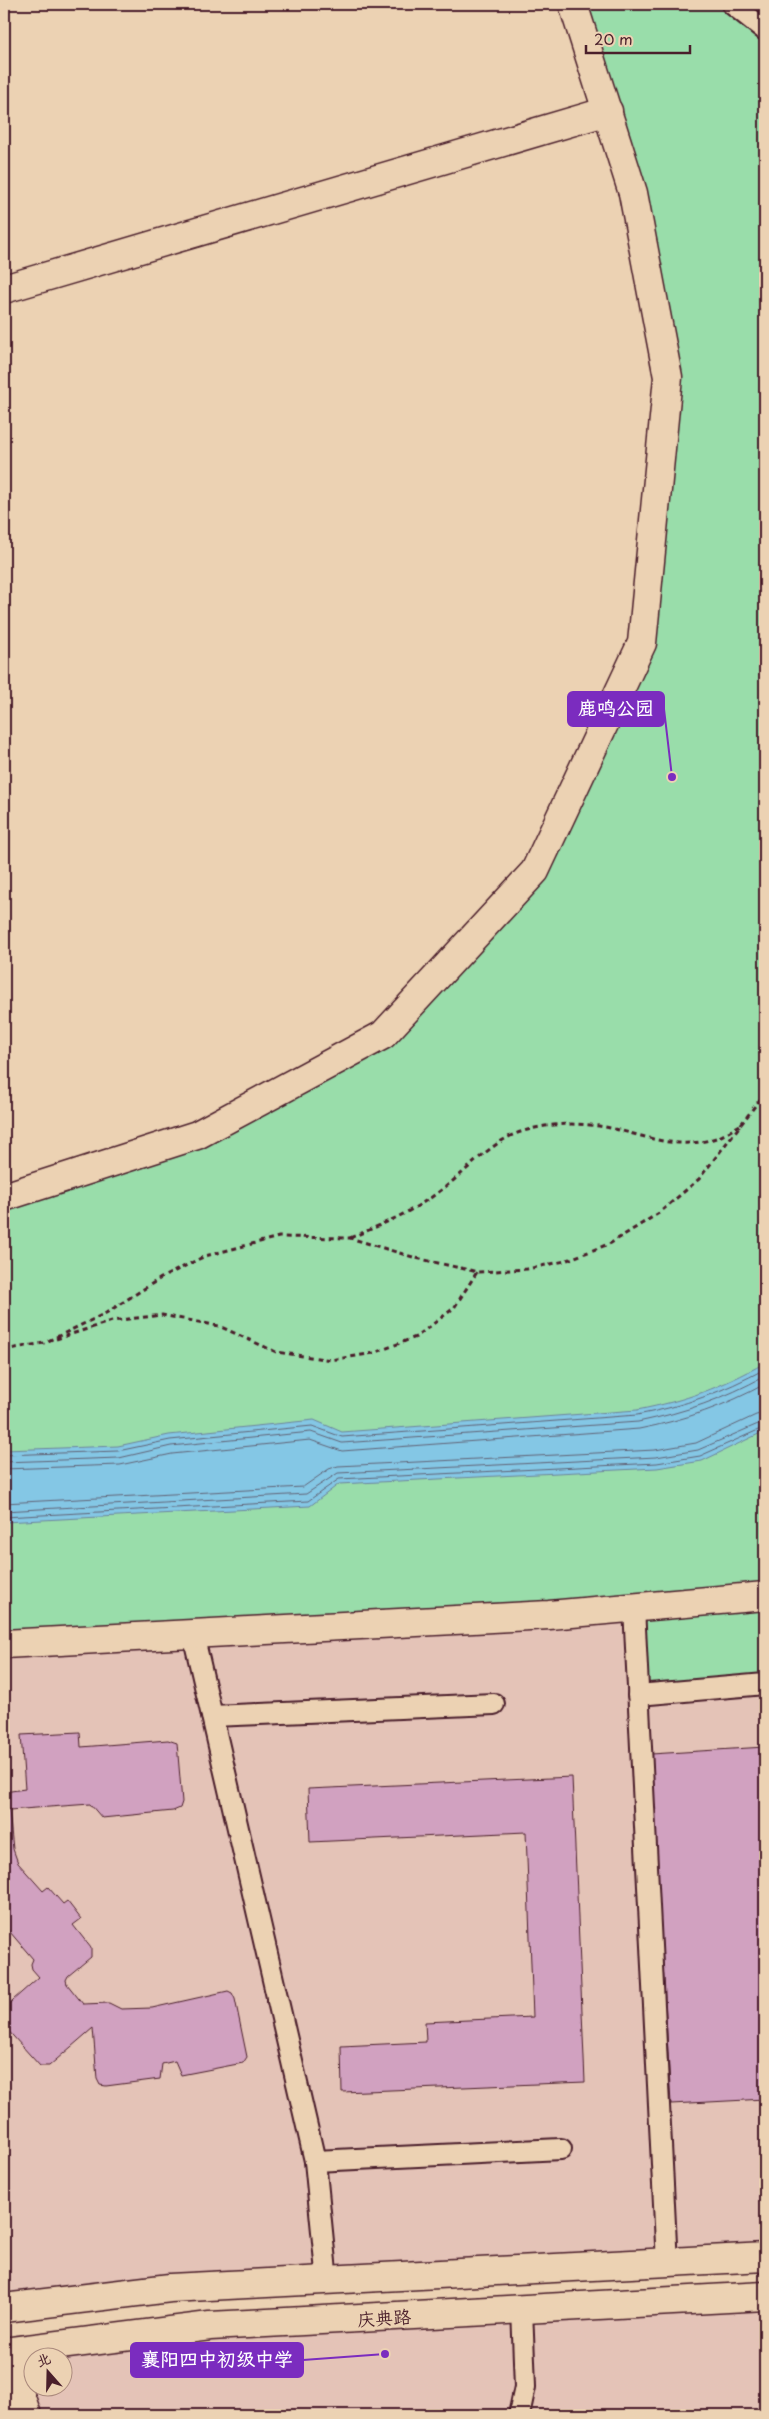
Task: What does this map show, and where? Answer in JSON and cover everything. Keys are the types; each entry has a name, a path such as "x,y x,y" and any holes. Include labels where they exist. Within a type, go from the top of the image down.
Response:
{"street":[{"path":"4,1197 198,1135 383,1035 535,870 642,643 668,378 634,193 573,4"},
{"path":"4,289 608,111"},
{"path":"4,1644 549,1615 765,1596"},
{"path":"4,2308 170,2288 327,2282 765,2257"},
{"name":"庆典路","path":"4,2351 210,2326 765,2296"},
{"path":"4,2351 27,2415"}],"lane":[{"path":"732,4 765,30"},
{"path":"634,1608 667,2264"},
{"path":"192,1634 315,2161 327,2282"},
{"path":"638,1695 765,1684"},
{"path":"212,1716 494,1704"},
{"path":"315,2161 561,2149"},
{"path":"519,2415 525,2388 522,2309"}],"path":[{"path":"44,1343 106,1313 161,1278 206,1256 279,1237 350,1238 416,1258 478,1272 527,1269 565,1261 611,1243 659,1214 699,1179 765,1093"},
{"path":"350,1238 408,1214 449,1184 480,1156 515,1134 560,1123 605,1127 643,1138 680,1144 716,1138 744,1122"},
{"path":"4,1350 44,1343 112,1321 162,1315 219,1326 276,1352 331,1360 340,1359 374,1353 416,1337 454,1308 478,1272"}],"shaded area":[{"path":"765,1596 765,2257 4,2308 4,1644"},
{"path":"765,2296 765,2415 27,2415 4,2352 22,2351 22,2396 72,2396 72,2347"}],"green space":[{"path":"573,4 765,4 765,1684 638,1695 634,1608 4,1644 4,1197 197,1135 383,1035 535,870 642,643 668,378"}],"water":[{"path":"765,1363 765,1431 702,1461 657,1468 339,1484 310,1506 4,1522 4,1450 118,1446 169,1435 314,1420 342,1432 637,1410 703,1392"}],"building":[{"path":"80,1732 81,1747 168,1740 177,1743 182,1802 180,1808 173,1811 102,1818 90,1804 9,1810 13,1849 18,1863 43,1891 48,1887 63,1904 67,1901 81,1919 73,1925 91,1948 91,1957 68,1976 67,1984 83,2004 109,2003 121,2009 152,2008 228,1991 232,1993 235,1999 247,2057 243,2063 181,2075 175,2061 162,2064 160,2079 106,2086 100,2085 97,2079 93,2028 49,2066 40,2066 4,2026 4,2008 39,1977 32,1969 33,1959 4,1925 4,1792 25,1789 21,1735"},
{"path":"765,1747 765,2099 671,2104 651,1754"},
{"path":"572,1777 585,2082 342,2092 341,2046 426,2042 425,2022 533,2017 526,1832 310,1842 308,1789"},
{"path":"672,2409 674,2415 653,2415"}],"place":[{"name":"鹿鸣公园","path":"672,777"},
{"name":"襄阳四中初级中学","path":"385,2354"}]}
